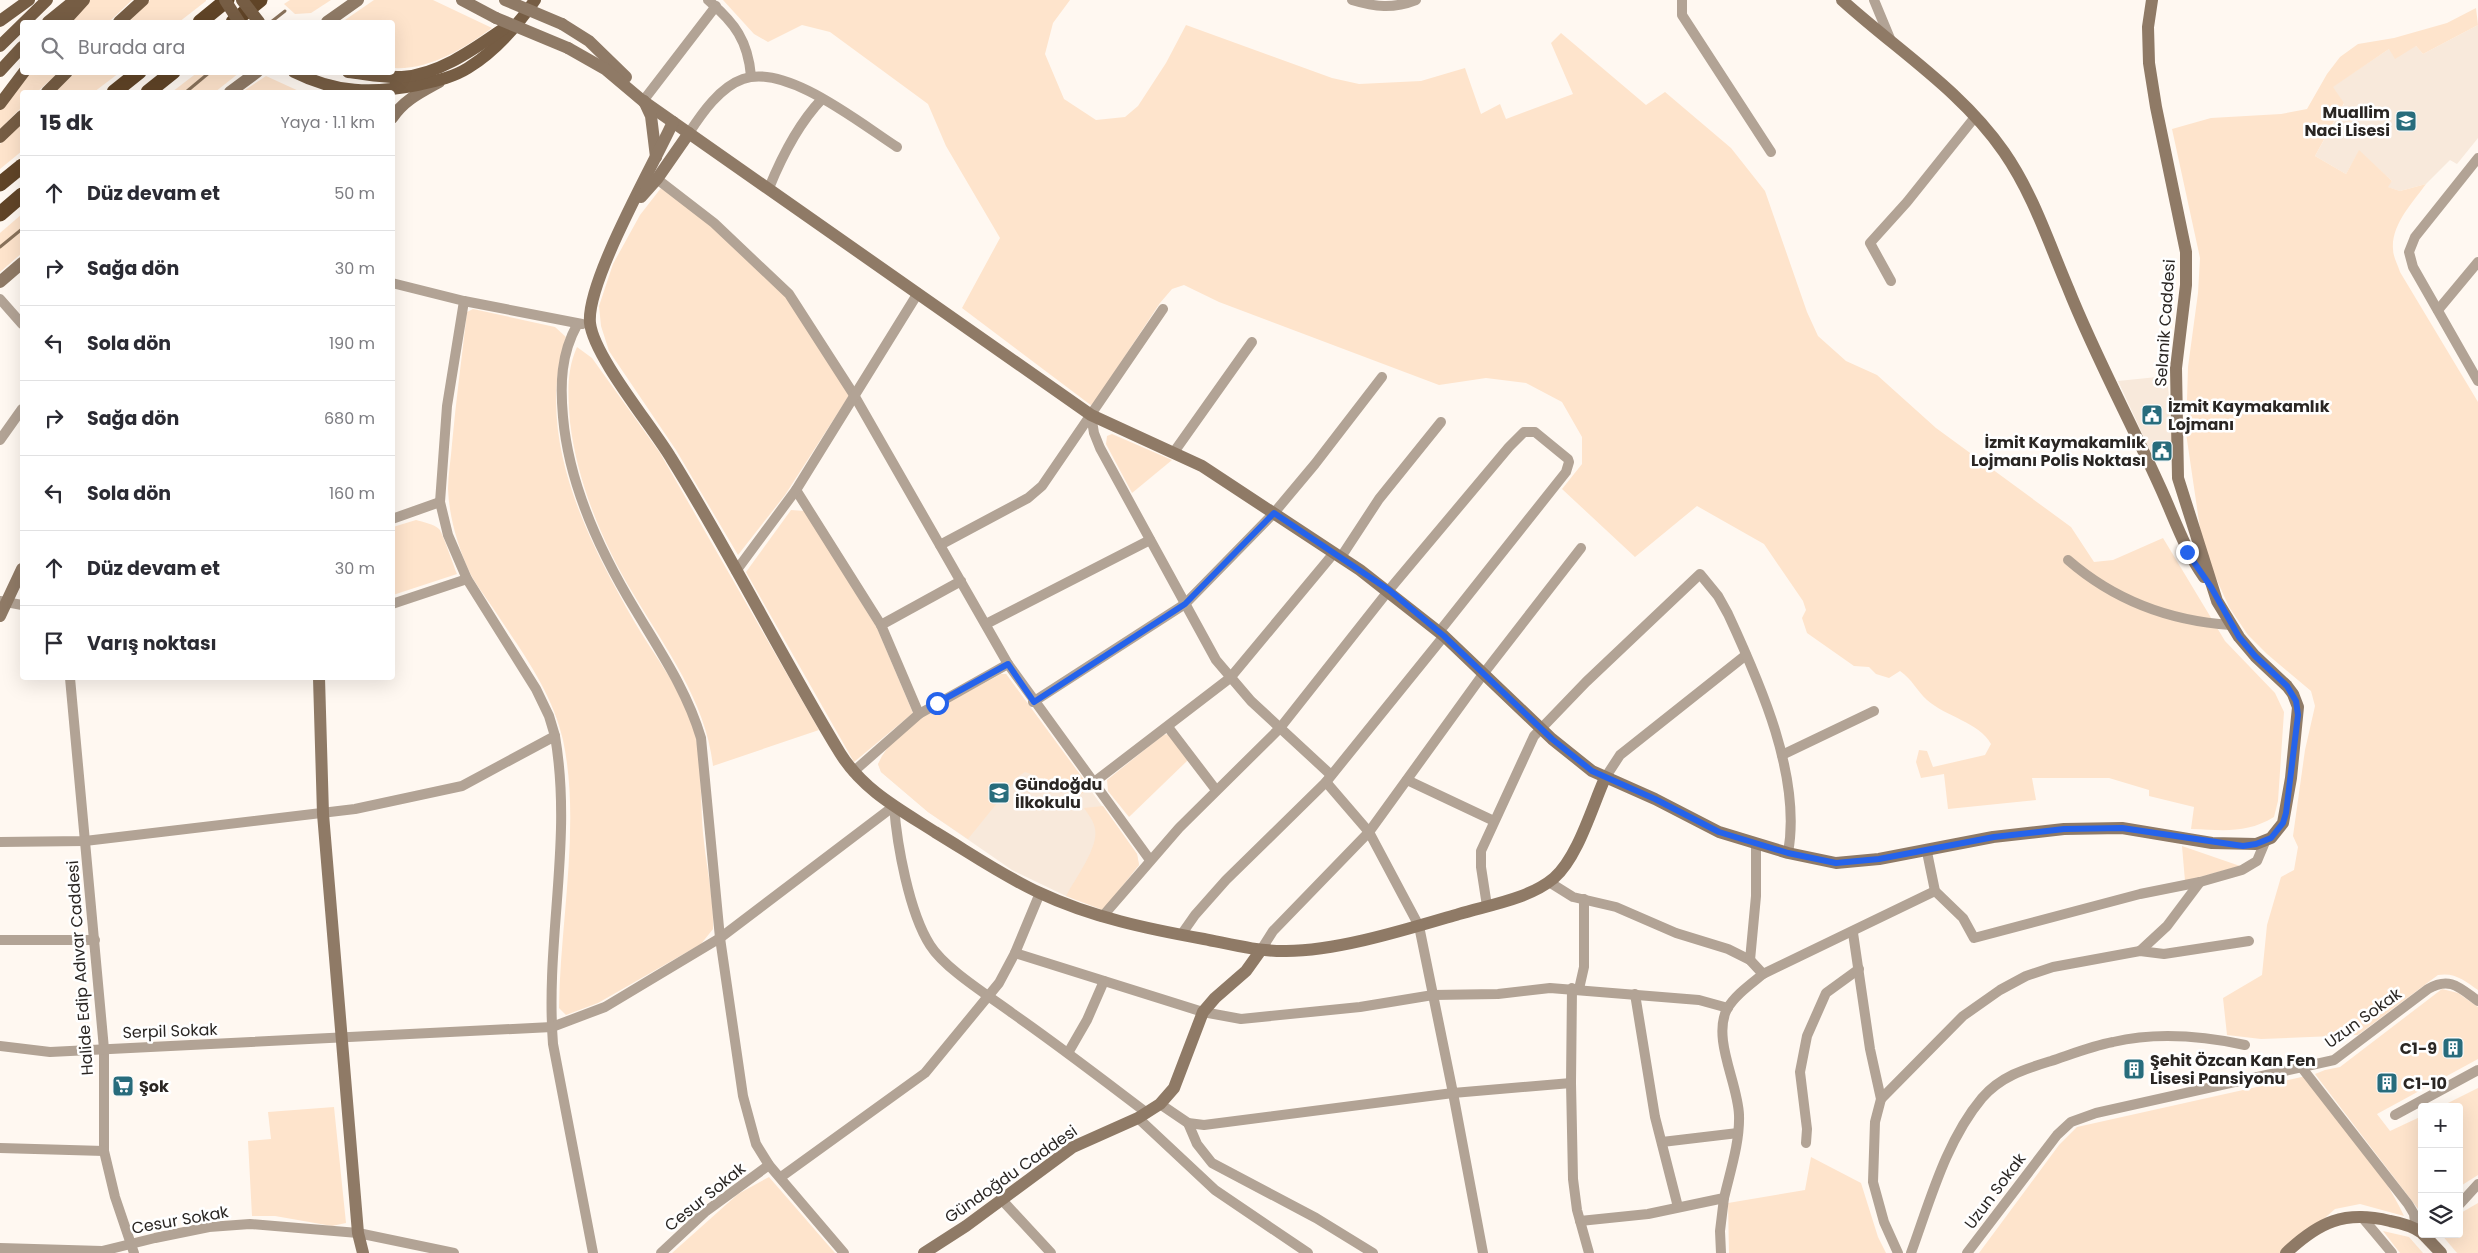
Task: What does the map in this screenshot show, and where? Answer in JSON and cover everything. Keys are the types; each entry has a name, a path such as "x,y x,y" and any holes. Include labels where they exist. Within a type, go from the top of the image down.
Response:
{"highway":[{"path":"202,20 226,0"},
{"path":"235,20 260,0"},
{"path":"116,90 135,75"},
{"path":"150,90 168,75"},
{"path":"0,184 20,168"},
{"path":"0,214 20,197"}],"main road":[{"path":"0,21 29,0"},
{"path":"26,20 48,0"},
{"path":"50,20 75,0"},
{"path":"66,20 84,0"},
{"path":"122,20 143,0"},
{"path":"226,0 238,20"},
{"path":"242,0 257,20"},
{"path":"391,90 445,79 468,68 488,53 528,11 535,0"},
{"path":"382,75 404,77 436,68 459,58 528,11"},
{"path":"0,46 20,25"},
{"path":"0,71 20,49"},
{"path":"0,104 22,75"},
{"path":"49,90 64,75"},
{"path":"301,75 336,90"},
{"path":"0,137 20,118"}],"street":[{"path":"331,20 358,0"},
{"path":"455,0 476,8"},
{"path":"462,0 496,18 568,48 605,69 673,122 1091,416 1174,452 1220,477 1389,590 1442,634 1541,728 1580,762 1605,778 1655,799 1719,832 1825,862 1848,863 1926,852 1994,837 2074,828 2122,828 2243,846 2265,842 2278,831 2286,813 2298,707 2287,686 2246,647 2231,625 2211,587 2187,552 2160,487 2068,288 2034,204 2004,151 1976,117 1927,70 1842,0"},
{"path":"505,0 562,24 599,49 624,75 643,100 651,116 656,159"},
{"path":"1352,0 1382,7 1392,7 1416,0"},
{"path":"1682,0 1682,15 1771,152"},
{"path":"1874,0 1891,42"},
{"name":"Selanik Caddesi","path":"2149,1 2149,62 2167,164 2183,232 2186,260 2176,368 2178,478 2211,587"},
{"path":"643,100 712,3 737,29 744,41 748,50 751,76"},
{"path":"233,90 253,75"},
{"path":"632,208 657,179 699,118 721,94 741,79 751,76 765,76 791,82 822,99 897,147"},
{"path":"395,114 412,97 445,79"},
{"path":"769,188 778,167 803,123 822,99"},
{"path":"1891,281 1870,243 1907,202 1976,117"},
{"path":"673,122 598,284 591,310 590,324 604,356 672,458 816,712 853,772 866,785 894,806 976,857 1040,893 1102,917 1181,935 1261,950 1311,949 1419,926 1527,893 1548,882 1568,861 1605,778 1620,755 1746,655"},
{"path":"2478,158 2474,169 2415,237 2409,252 2413,268 2478,381"},
{"path":"657,179 714,223 789,294 854,395 1008,664 1150,860"},
{"path":"2438,310 2478,262"},
{"path":"0,282 20,265"},
{"path":"395,284 464,301 577,325 590,324"},
{"path":"736,571 796,490 918,293"},
{"path":"0,299 20,322"},
{"path":"464,301 447,406 440,502 448,535 467,579 536,689 549,716 555,736 561,771 563,822 553,946 553,1044 593,1253"},
{"path":"940,545 1036,492 1049,477 1163,309"},
{"path":"577,325 562,364 560,388 568,453 588,517 603,552 635,610 667,659 696,720 701,738 720,938 743,1096 756,1144 769,1165 844,1253"},
{"path":"1174,452 1252,342"},
{"path":"1034,702 1185,604 1274,513 1315,464 1382,377"},
{"path":"0,440 20,412"},
{"path":"1091,416 1094,433 1100,448 1213,655 1230,678 1328,779 1369,832 1419,926 1483,1253"},
{"path":"1093,783 1230,678 1338,555 1441,422"},
{"path":"1102,917 1150,860 1216,790 1280,728 1389,590 1520,436 1530,431 1541,436 1568,459 1570,462 1566,472 1328,779 1226,880 1195,915 1181,935"},
{"path":"796,490 881,624 919,714"},
{"path":"395,518 440,502"},
{"path":"986,624 1150,540"},
{"path":"1203,1012 1215,998 1246,971 1273,931 1369,832 1484,673 1581,548"},
{"path":"2068,560 2094,581 2140,604 2179,619 2231,625"},
{"path":"0,616 3,602 20,573"},
{"path":"1487,906 1480,859 1481,851 1524,755 1541,728 1700,574 1723,604 1746,655 1782,756 1792,814 1788,853"},
{"path":"395,603 467,579"},
{"path":"881,624 961,581"},
{"path":"3,602 20,605"},
{"path":"853,772 919,714 1008,664"},
{"name":"Halide Edip Adıvar Caddesi","path":"70,680 104,1049 104,1151 115,1197 133,1248"},
{"path":"319,680 323,814 358,1233 363,1253"},
{"path":"1782,756 1874,711"},
{"path":"1168,727 1216,790"},
{"path":"0,842 85,841 323,814 462,786 555,736"},
{"path":"1407,780 1494,821"},
{"path":"894,806 903,868 926,938 941,957 990,997 1068,1053 1142,1116 1215,1190 1308,1253"},
{"name":"Serpil Sokak","path":"0,1046 50,1052 342,1039 552,1027 605,1007 720,938 894,806"},
{"path":"1926,852 1935,891 1963,918 1974,938 2140,894 2200,882 2242,870 2253,865 2261,855 2265,842"},
{"path":"1750,960 1756,896 1756,844"},
{"path":"1548,882 1566,894 1616,907 1676,933 1728,948 1750,960 1763,974"},
{"path":"2140,951 2163,931 2200,882"},
{"path":"1721,1253 1720,1231 1724,1198 1738,1133 1739,1107 1723,1039 1724,1021 1728,1008 1743,991 1763,974 1853,933 1935,891"},
{"path":"781,1177 914,1083 930,1067 990,997 1015,953 1040,893"},
{"path":"1584,899 1584,967 1576,988 1571,1083 1573,1179 1580,1221 1589,1253"},
{"path":"1853,933 1870,1049 1881,1099 1875,1122 1873,1182 1884,1222 1898,1253"},
{"path":"0,940 95,940"},
{"path":"1881,1099 1963,1016 2013,982 2053,967 2140,951 2164,954 2249,941"},
{"path":"1015,953 1203,1012 1241,1019 1433,996 1576,988 1699,1000 1728,1008"},
{"path":"1806,1143 1806,1119 1800,1072 1807,1036 1826,993 1859,969"},
{"path":"1068,1053 1087,1020 1104,981"},
{"name":"Uzun Sokak","path":"1967,1253 2057,1135 2071,1122 2096,1113 2302,1068 2340,1056 2436,984 2442,982 2454,985 2478,1001"},
{"path":"1635,994 1655,1117 1678,1207"},
{"name":"Gündoğdu Caddesi","path":"924,1253 1002,1200 1073,1147 1142,1116 1160,1104 1174,1088 1203,1012"},
{"path":"1911,1253 1950,1151 1960,1131 1982,1098 2006,1077 2098,1046 2138,1038 2194,1037 2245,1045"},
{"path":"2302,1068 2408,1204 2418,1226"},
{"path":"2395,1115 2478,1070"},
{"path":"1160,1104 1188,1123 1204,1125 1453,1093 1571,1083"},
{"path":"1188,1123 1197,1144 1212,1163 1316,1218 1373,1253"},
{"path":"1662,1142 1738,1133"},
{"path":"0,1148 104,1151"},
{"name":"Cesur Sokak","path":"661,1253 705,1212 769,1165"},
{"path":"2463,1201 2478,1184"},
{"path":"1580,1221 1618,1218 1724,1198"},
{"path":"1002,1200 1051,1253"},
{"path":"2286,1253 2309,1232 2328,1222 2361,1216 2386,1220 2418,1232"},
{"path":"2361,1216 2392,1253"},
{"name":"Cesur Sokak","path":"0,1248 102,1251 133,1248 209,1227 250,1224 358,1233 454,1253"},
{"path":"2427,1238 2441,1253"}],"shaded area":[{"path":"89,0 132,0 111,20 71,20"},
{"path":"150,0 206,0 182,20 129,20"},
{"path":"290,0 331,0 311,13 295,14 284,4"},
{"path":"374,0 433,0 492,28 446,57 420,66 395,68 395,20 345,20"},
{"path":"723,0 1070,0 1053,23 1045,54 1064,99 1096,120 1125,117 1138,106 1166,63 1186,25 1332,78 1359,84 1421,81 1465,68 1481,114 1500,104 1506,119 1573,94 1551,43 1561,33 1646,105 1665,92 1731,148 1765,191 1807,312 1818,336 1846,361 1877,375 1936,428 2071,527 2094,562 2113,560 2163,538 2225,641 2275,693 2284,712 2278,801 2274,817 2244,829 2191,829 2194,807 2149,796 2149,790 2109,778 2032,778 2036,800 1948,809 1944,774 1921,778 1916,762 1919,750 1927,751 1933,767 1985,755 1991,744 1986,736 1927,700 1900,671 1889,678 1876,674 1869,667 1854,666 1807,633 1802,618 1806,610 1803,601 1764,544 1697,506 1635,557 1562,489 1582,464 1582,437 1562,402 1526,383 1486,378 1439,385 1219,302 1184,285 1172,289 1160,303 1092,406 962,308 1000,238 946,146 928,104 830,32 802,25 768,42 754,34"},
{"path":"2476,8 2478,25 2423,54 2416,46 2395,59 2389,49 2333,87 2344,103 2315,156 2346,174 2359,150 2392,181 2388,187 2400,191 2426,184 2409,206 2395,231 2393,240 2394,255 2400,272 2478,402 2478,990 2455,976 2438,975 2358,1035 2261,1039 2227,1035 2223,998 2262,975 2267,925 2281,877 2294,870 2298,847 2293,836 2305,750 2315,706 2311,691 2267,654 2248,635 2229,607 2211,567 2201,535 2186,433 2188,367 2198,293 2200,258 2172,129 2211,118 2281,114 2307,109 2327,74 2340,57 2358,44 2394,38 2447,23"},
{"name":"Muallim Naci Lisesi","path":"2478,25 2478,138 2457,164 2450,160 2426,184 2400,191 2387,187 2392,181 2359,151 2346,174 2315,156 2344,104 2332,87 2389,49 2416,46 2423,54"},
{"path":"26,75 56,75 39,90 20,90 20,109 0,129 0,110"},
{"path":"73,75 116,75 97,90 56,90"},
{"path":"194,75 236,75 218,90 175,90"},
{"path":"266,76 297,90 245,90"},
{"path":"20,125 20,153 0,169 0,144"},
{"path":"661,188 700,216 786,297 850,394 785,495 738,555 676,450 609,351 601,326 599,306 613,264 640,215"},
{"path":"20,216 20,255 0,272 0,233"},
{"path":"473,309 555,327 566,337 558,374 556,411 561,448 570,485 583,520 616,589 641,633 672,681 685,706 691,719 698,749 705,853 713,929 701,944 598,1003 566,1015 559,1008 570,839 568,772 563,740 551,704 534,671 470,573 455,532 450,510 448,489 455,411 467,312"},
{"path":"577,347 592,358 660,453 819,730 713,766 709,742 693,698 683,677 612,555 585,490 573,445 570,422 569,375"},
{"name":"İzmit Kaymakamlık Lojmanı","path":"2167,376 2174,449 2154,459 2118,381"},
{"path":"1112,434 1172,460 1132,493 1106,444 1107,436"},
{"path":"791,510 805,511 877,628 913,713 854,762 746,572"},
{"path":"416,520 437,527 441,531 457,574 395,594 395,526"},
{"name":"Gündoğdu İlkokulu","path":"1001,674 1006,674 1137,854 1139,865 1103,910 1066,896 1012,870 928,812 881,772 878,764"},
{"path":"1001,674 1006,674 1090,788 1080,795 1066,791 1025,772 1019,776 968,839 928,812 881,772 878,764 887,749 899,735 915,723 932,711"},
{"path":"1168,734 1188,760 1129,817 1108,791 1107,780 1163,735"},
{"path":"1103,806 1137,854 1139,865 1103,910 1066,896 1090,854 1095,836 1093,823 1084,808"},
{"path":"2182,846 2240,866 2185,881"},
{"path":"2442,989 2458,993 2478,1007 2478,1059 2377,1114 2390,1131 2418,1118 2418,1209 2315,1074 2340,1067"},
{"path":"2306,1076 2371,1161 2404,1216 2360,1204 2335,1209 2285,1253 1979,1253 2059,1145 2077,1127"},
{"path":"2478,1088 2478,1175 2463,1184 2463,1103 2448,1103"},
{"path":"334,1107 346,1223 332,1226 275,1216 252,1216 248,1141 271,1139 268,1112"},
{"path":"1811,1157 1861,1183 1878,1237 1886,1253 1729,1253 1728,1203 1805,1190"},
{"path":"769,1177 835,1253 672,1253 738,1194"},
{"path":"2478,1203 2478,1253 2457,1253 2444,1238 2463,1238 2463,1212"},
{"path":"2383,1231 2409,1237 2423,1253 2400,1253"}],"waterway":[{"path":"274,20 285,11"},
{"path":"188,90 206,75"},
{"path":"0,247 20,231"}],"place":[{"name":"Muallim Naci Lisesi","path":"2406,121"},
{"name":"İzmit Kaymakamlık Lojmanı","path":"2152,415"},
{"name":"İzmit Kaymakamlık Lojmanı Polis Noktası","path":"2162,451"},
{"name":"Gündoğdu İlkokulu","path":"999,793"},
{"name":"C1-9","path":"2453,1048"},
{"name":"Şehit Özcan Kan Fen Lisesi Pansiyonu","path":"2134,1069"},
{"name":"C1-10","path":"2387,1083"},
{"name":"Şok","path":"123,1086"}],"route":[{"path":"937,703 1008,664 1034,702 1180,608 1274,513 1389,590 1444,636 1552,739 1592,771 1655,799 1730,836 1797,856 1836,863 1926,852 2025,832 2064,829 2122,828 2212,843 2243,846 2265,842 2278,831 2286,813 2298,707 2293,694 2287,686 2246,647 2231,625 2211,587 2187,552"}]}
